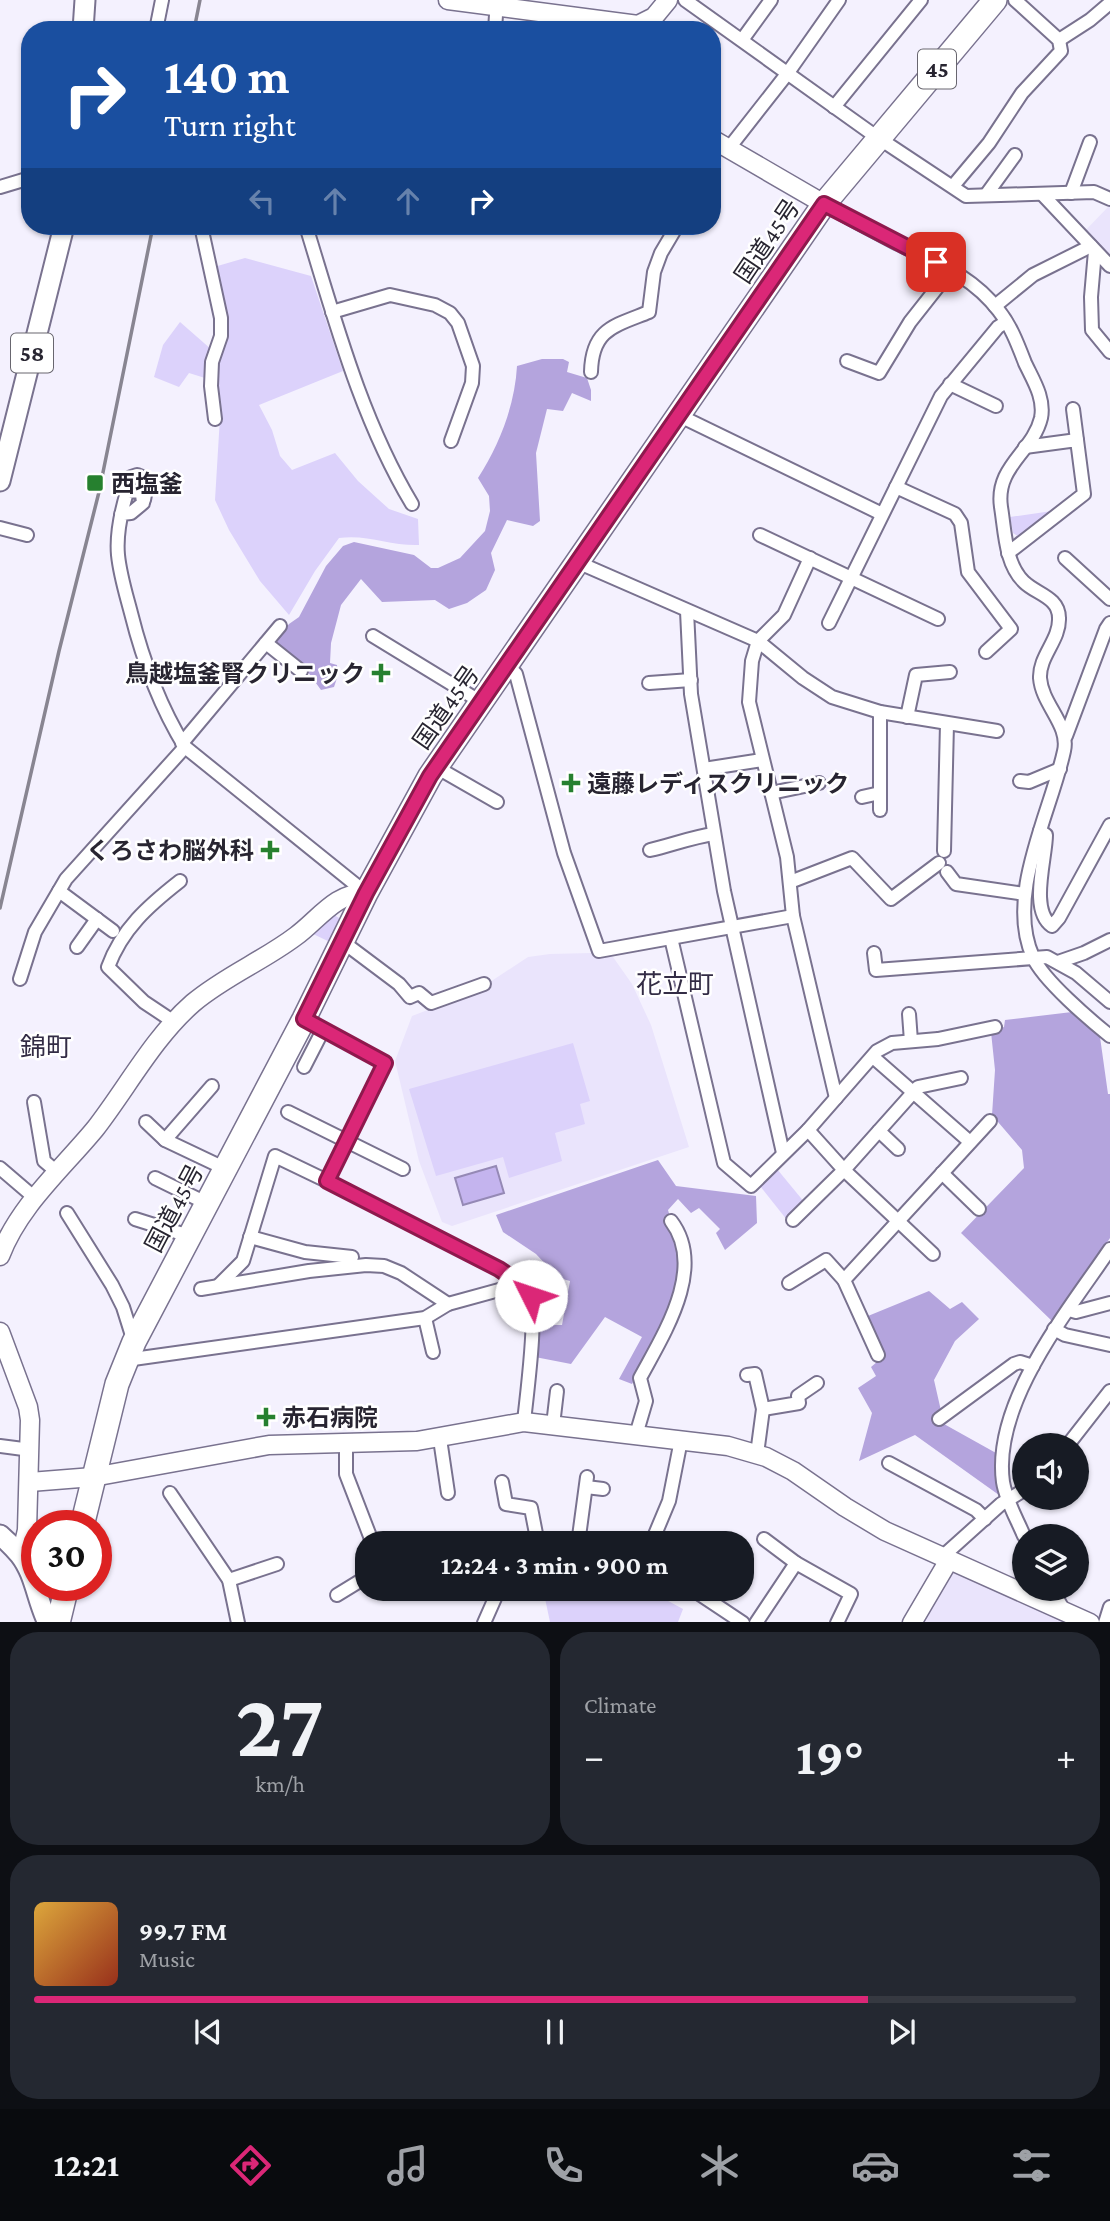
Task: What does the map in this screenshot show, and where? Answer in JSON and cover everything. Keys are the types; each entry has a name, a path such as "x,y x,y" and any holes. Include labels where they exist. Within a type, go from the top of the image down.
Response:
{"highway":[{"name":"国道45号","path":"86,1510 117,1384 130,1351 224,1168 313,1024 343,942 366,893 436,767 824,204 985,4"},
{"path":"58,1622 63,1601"}],"main road":[{"path":"84,21 85,0"},
{"name":"58","path":"0,481 62,235"},
{"path":"0,1535 21,1556"},
{"path":"38,1601 48,1622"}],"street":[{"path":"158,21 162,0"},
{"path":"448,0 497,4 605,21"},
{"path":"657,21 668,0"},
{"path":"685,0 715,21"},
{"path":"742,40 771,0"},
{"path":"729,148 787,74 839,0"},
{"path":"834,107 921,0"},
{"path":"953,187 989,143 1021,93 1061,51 1059,40 1015,0"},
{"path":"1059,40 1110,3"},
{"path":"721,25 879,139 966,196 1094,192 1110,199"},
{"path":"1071,193 1090,142"},
{"path":"721,144 824,204 967,278 995,306 1006,322 1042,404 1041,419 1003,479 1000,492 1008,553 1024,582 1047,596 1058,611 1057,634 1040,674 1041,688 1066,736"},
{"path":"986,195 1014,155"},
{"path":"0,187 21,181"},
{"path":"1042,194 1110,266"},
{"path":"203,235 221,318 221,336 212,362 211,386 215,419"},
{"path":"309,235 351,368 389,466 412,504"},
{"path":"591,372 592,352 604,332 649,312 654,272 672,235"},
{"path":"995,306 1033,275 1093,248"},
{"path":"1093,248 1092,330 1110,352"},
{"path":"847,360 877,379 916,314 951,270"},
{"path":"332,312 390,295 435,305 450,313 462,333 473,366 472,383 451,442"},
{"path":"829,623 941,396 998,327 1006,322"},
{"path":"950,384 996,406"},
{"path":"1008,553 1084,494 1073,409"},
{"path":"678,415 882,514"},
{"path":"1025,447 1077,440"},
{"path":"896,488 955,514 961,523 968,572 1011,629 986,652"},
{"path":"121,514 131,513 143,503 139,491 127,492 121,514 118,555 137,637 157,696 183,745 366,893"},
{"path":"0,528 27,535"},
{"path":"760,535 937,619"},
{"path":"810,558 784,615 758,642 752,662 750,702 787,857 793,916 836,1098"},
{"path":"1065,558 1110,599"},
{"path":"577,562 758,642 832,697 880,712 997,731"},
{"path":"687,611 691,680 714,834 731,928 783,1153"},
{"path":"1110,623 1096,653 1066,736 1060,769 1028,872 1025,894 1026,929 1034,960 1058,988 1110,1036"},
{"path":"20,979 36,932 66,879 183,745 280,626"},
{"path":"373,636 481,702"},
{"path":"266,643 301,671"},
{"path":"1096,653 1110,656"},
{"path":"507,665 516,674 564,852 599,951 793,916"},
{"path":"907,717 916,674 950,672"},
{"path":"649,682 691,680"},
{"path":"880,712 880,810"},
{"path":"944,850 947,724"},
{"path":"704,769 762,760"},
{"path":"436,767 497,802"},
{"path":"1020,781 1029,782 1060,769"},
{"path":"771,793 819,783"},
{"path":"862,797 880,793"},
{"path":"1040,831 1046,835 1041,874 1042,908 1046,922 1052,926 1110,825"},
{"path":"650,850 682,843 690,837 714,834"},
{"path":"790,882 852,858 891,899 943,868 956,884 1025,894"},
{"path":"174,1022 144,1002 108,967 114,950 131,924 148,906 180,881"},
{"path":"59,891 113,932"},
{"path":"1,1249 35,1198 95,1128 174,1022 211,989 295,937 340,899 348,894 366,893"},
{"path":"77,947 97,919"},
{"path":"671,938 724,1163 751,1186 808,1130 877,1051 892,1043 938,1039 995,1027"},
{"path":"1058,962 1110,940"},
{"path":"343,942 399,984 410,997 419,993 431,1003 484,984"},
{"path":"874,953 876,970 1047,957 1076,973 1110,1002"},
{"path":"909,1014 911,1041"},
{"path":"304,1067 313,1024 385,1063 327,1181"},
{"path":"873,1057 970,1142"},
{"path":"793,1220 844,1170 918,1087 961,1078"},
{"path":"165,1140 212,1086"},
{"path":"34,1102 44,1161 57,1172"},
{"path":"288,1112 403,1169"},
{"path":"844,1280 990,1121"},
{"path":"146,1122 165,1140 224,1168"},
{"path":"808,1130 844,1170 933,1254"},
{"path":"879,1131 898,1149"},
{"path":"218,1286 243,1261 275,1156 499,1269 521,1284 530,1294 533,1304 524,1422"},
{"path":"0,1168 35,1198"},
{"path":"942,1173 979,1209"},
{"path":"155,1178 206,1203"},
{"path":"66,1213 123,1307 130,1351 425,1318 448,1304 521,1284"},
{"path":"135,1219 189,1236"},
{"path":"636,1434 646,1401 640,1378 672,1319 686,1266 678,1230 671,1221"},
{"path":"250,1237 304,1252 373,1259 373,1265"},
{"path":"1019,1524 1003,1485 1002,1465 1003,1448 1020,1390 1054,1329 1110,1249"},
{"path":"789,1283 825,1260 844,1280 878,1355"},
{"path":"201,1289 309,1270 373,1265 401,1273 448,1304"},
{"path":"1069,1310 1076,1312 1110,1303"},
{"path":"425,1318 433,1352"},
{"path":"1054,1329 1065,1335 1110,1345"},
{"path":"0,1332 28,1407 31,1450 28,1510"},
{"path":"939,1419 1014,1364 1020,1362 1033,1366"},
{"path":"747,1375 755,1374 764,1409 757,1454"},
{"path":"764,1409 799,1402 798,1396 817,1383"},
{"path":"553,1425 557,1391"},
{"path":"1077,1433 1110,1391"},
{"path":"30,1482 93,1477 269,1445 440,1439 524,1422 728,1446 757,1454 793,1471 885,1531 1090,1622"},
{"path":"440,1439 448,1493"},
{"path":"656,1531 669,1501 681,1440"},
{"path":"346,1443 346,1474 368,1531"},
{"path":"0,1446 31,1450"},
{"path":"889,1463 976,1510 985,1519"},
{"path":"502,1482 506,1504 531,1507 536,1531"},
{"path":"580,1531 587,1482 603,1489"},
{"path":"170,1493 229,1580 238,1622"},
{"path":"912,1622 946,1558 985,1519 1012,1498"},
{"path":"764,1538 796,1563 852,1594 837,1622"},
{"path":"756,1622 796,1563"},
{"path":"229,1580 277,1564"},
{"path":"337,1595 355,1584"},
{"path":"484,1622 494,1601"},
{"path":"711,1601 743,1622"},
{"path":"1059,1601 1063,1609"},
{"path":"1105,1622 1110,1607"}],"shaded area":[{"path":"1110,205 1110,260 1084,232"},
{"path":"245,258 311,276 343,371 259,405 272,430 280,456 292,470 335,453 358,481 389,509 418,519 419,545 339,538 315,571 289,615 260,581 229,530 215,500 220,417 215,363 225,334 214,267"},
{"path":"180,322 212,350 205,378 189,373 179,387 154,377 163,345"},
{"path":"542,359 563,359 569,362 567,372 587,378 591,401 572,393 563,411 547,409 536,453 540,521 533,526 507,520 491,553 495,570 486,590 467,603 449,609 435,600 382,602 361,579 341,605 331,643 330,663 337,665 338,675 334,687 321,690 305,668 275,643 289,624 299,617 326,566 343,546 354,542 414,555 431,568 438,568 460,558 485,531 490,511 489,496 478,478 505,425 517,366"},
{"path":"1052,511 1019,537 1013,533 1010,517"},
{"path":"334,915 341,919 330,942 313,934"},
{"path":"591,953 613,957 632,984 651,1025 689,1147 452,1226 442,1222 419,1161 395,1061 412,1016 487,984 528,957"},
{"path":"1072,1012 1100,1037 1110,1094 1110,1238 1053,1322 961,1233 1024,1168 1022,1150 992,1115 995,1070 991,1032 1004,1027 1005,1020"},
{"path":"573,1043 590,1101 580,1104 585,1124 555,1133 562,1161 509,1178 503,1157 436,1176 409,1089"},
{"path":"658,1160 676,1186 756,1196 757,1223 725,1250 716,1233 720,1229 699,1208 691,1213 678,1199 668,1210 681,1255 669,1318 632,1384 619,1379 642,1337 605,1317 571,1364 535,1357 538,1325 562,1325 570,1281 548,1275 550,1269 536,1254 503,1232 496,1215"},
{"path":"496,1166 504,1193 463,1205 455,1178"},
{"path":"777,1169 805,1203 787,1220 760,1186"},
{"path":"929,1291 950,1309 962,1302 979,1319 955,1341 934,1380 944,1424 996,1453 999,1495 915,1435 859,1461 872,1413 858,1388 876,1376 871,1367 883,1357 868,1316"},
{"path":"956,1569 1012,1595 1012,1601 1024,1601 1069,1622 920,1622 949,1571"},
{"path":"546,1601 668,1601 683,1609 678,1622 550,1622"}],"railway":[{"path":"196,21 200,0"},
{"path":"0,908 59,651 99,492 151,235"}],"place":[{"name":"西塩釜","path":"95,483"},
{"name":"鳥越塩釜腎クリニック","path":"381,673"},
{"name":"遠藤レディスクリニック","path":"571,783"},
{"name":"くろさわ脳外科","path":"270,850"},
{"name":"赤石病院","path":"266,1417"}],"district":[{"name":"花立町","path":"675,984"},
{"name":"錦町","path":"46,1047"}],"route":[{"path":"531,1296 521,1284 499,1269 327,1181 385,1063 304,1019 366,893 430,776 824,204 936,262"}]}
